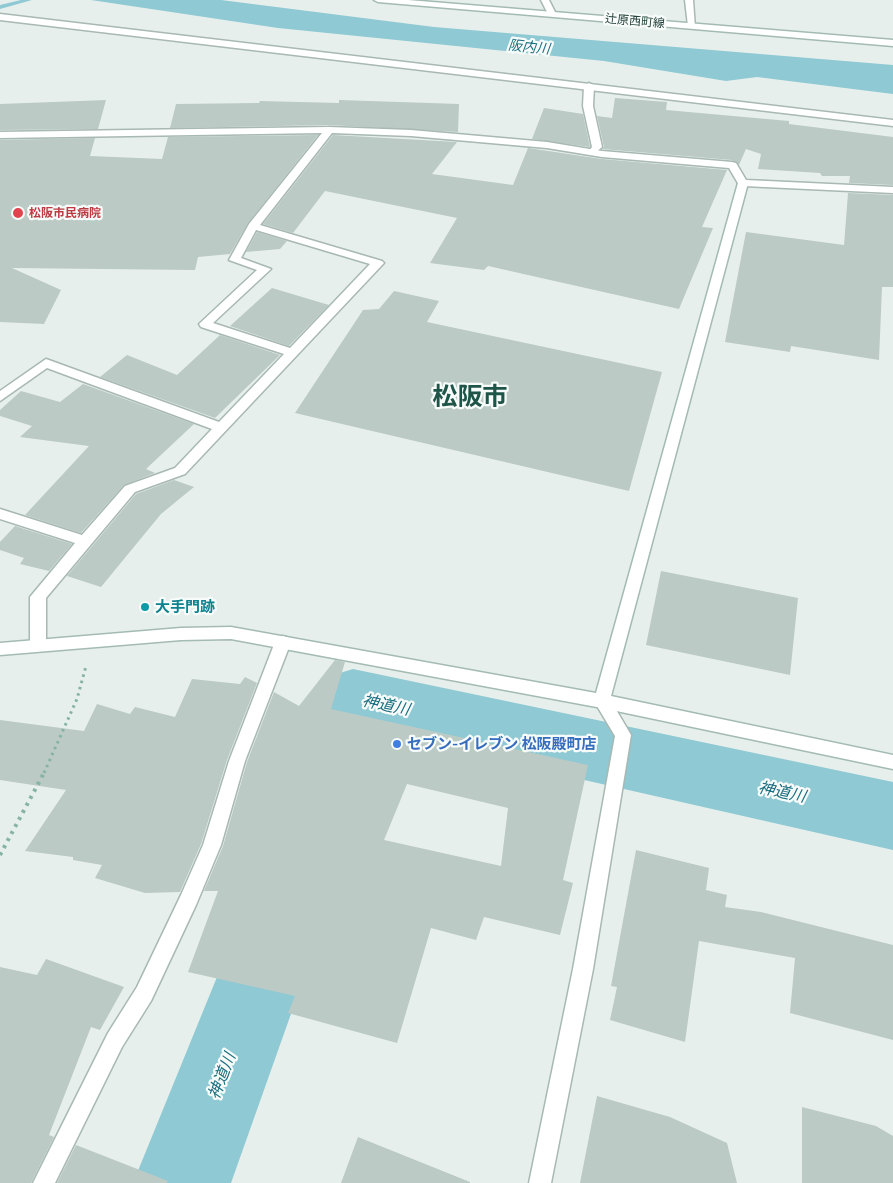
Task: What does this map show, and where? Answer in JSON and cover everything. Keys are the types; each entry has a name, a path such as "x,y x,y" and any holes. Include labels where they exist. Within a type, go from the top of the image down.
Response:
{"street":[{"name":"辻原西町線","path":"378,0 893,43"},
{"path":"545,0 552,14"},
{"path":"689,0 692,26"},
{"path":"0,17 893,123"},
{"path":"589,86 588,106 597,147 593,152"},
{"path":"292,353 205,324 265,269 235,260 253,226 323,141 329,130"},
{"path":"0,135 329,130 421,134 547,144 593,152 732,165 743,183 602,701 622,735 583,969 540,1183"},
{"path":"743,183 893,190"},
{"path":"38,645 38,597 130,489 180,471 378,263 253,226"},
{"path":"0,397 46,363 221,428"},
{"path":"0,514 84,541"},
{"path":"0,649 181,634 231,633 602,701 893,762"},
{"path":"44,1183 115,1040 144,994 190,899 212,844 238,761 283,642"}],"path":[{"path":"0,855 46,769 78,700 92,642"}],"water":[{"name":"阪内川","path":"91,0 221,0 434,27 893,65 893,94 757,77 726,81 604,61 278,28"}],"building":[{"path":"615,98 667,102 666,110 789,121 789,124 893,137 893,185 849,183 850,176 822,176 820,173 758,169 761,154 746,149 739,165 732,160 602,149 604,147 597,116 612,118"},
{"path":"106,100 98,129 0,130 0,104"},
{"path":"339,100 459,104 458,132 329,125 170,128 176,104 259,103 260,101 339,103"},
{"path":"544,108 583,114 590,147 532,139"},
{"path":"318,135 248,223 230,254 198,257 195,270 12,268 61,290 44,324 0,322 0,140 95,138 90,156 162,159 168,137"},
{"path":"333,135 457,142 432,174 513,185 528,148 602,159 727,170 702,227 713,228 679,309 488,266 484,270 430,263 457,218 325,191 293,233 263,224"},
{"path":"848,193 893,195 893,287 882,287 879,360 791,346 790,352 725,342 746,232 844,245"},
{"path":"257,232 287,241 280,249 246,252"},
{"path":"272,288 329,305 289,346 230,326"},
{"path":"394,291 439,301 427,322 662,372 629,491 295,413 363,310 379,309"},
{"path":"220,335 280,355 215,418 100,377 127,355 177,375"},
{"path":"83,384 194,424 146,469 155,473 124,485 81,533 25,515 89,446 20,437 32,426 0,416 0,410 21,391 60,402"},
{"path":"174,480 194,487 161,514 101,587 67,576 136,494"},
{"path":"15,526 72,544 49,571 20,564 24,558 0,550 0,542"},
{"path":"661,571 798,598 790,675 646,645"},
{"path":"335,660 345,662 331,709 588,765 563,880 573,883 560,935 484,917 476,940 431,928 397,1043 288,1013 295,996 188,972 218,891 204,891 223,846 247,762 274,692 299,706","holes":["407,784 508,808 501,866 384,840"]},
{"path":"245,677 257,683 227,760 201,844 180,892 145,893 95,878 102,865 73,860 73,857 25,851 66,790 0,780 0,720 84,731 97,704 130,714 135,707 175,717 192,679 240,684"},
{"path":"636,850 709,868 706,890 727,895 725,907 761,912 893,945 893,1040 790,1013 795,958 699,941 685,1042 610,1020 617,987 611,986"},
{"path":"46,959 124,987 100,1030 91,1027 49,1135 54,1137 31,1183 0,1183 0,967 37,975"},
{"path":"597,1096 670,1117 727,1143 737,1183 580,1183"},
{"path":"802,1107 876,1126 893,1136 893,1183 802,1183"},
{"path":"358,1137 470,1182 470,1183 341,1183"},
{"path":"76,1145 168,1181 167,1183 57,1183"}],"waterway":[{"path":"0,7 29,0"},
{"name":"神道川","path":"313,801 353,698 893,816"},
{"name":"神道川","path":"182,1183 289,901"}],"place":[{"name":"松阪市民病院","path":"18,213"},
{"name":"大手門跡","path":"145,607"},
{"name":"セブン-イレブン 松阪殿町店","path":"397,744"}],"district":[{"name":"松阪市","path":"470,397"}]}
